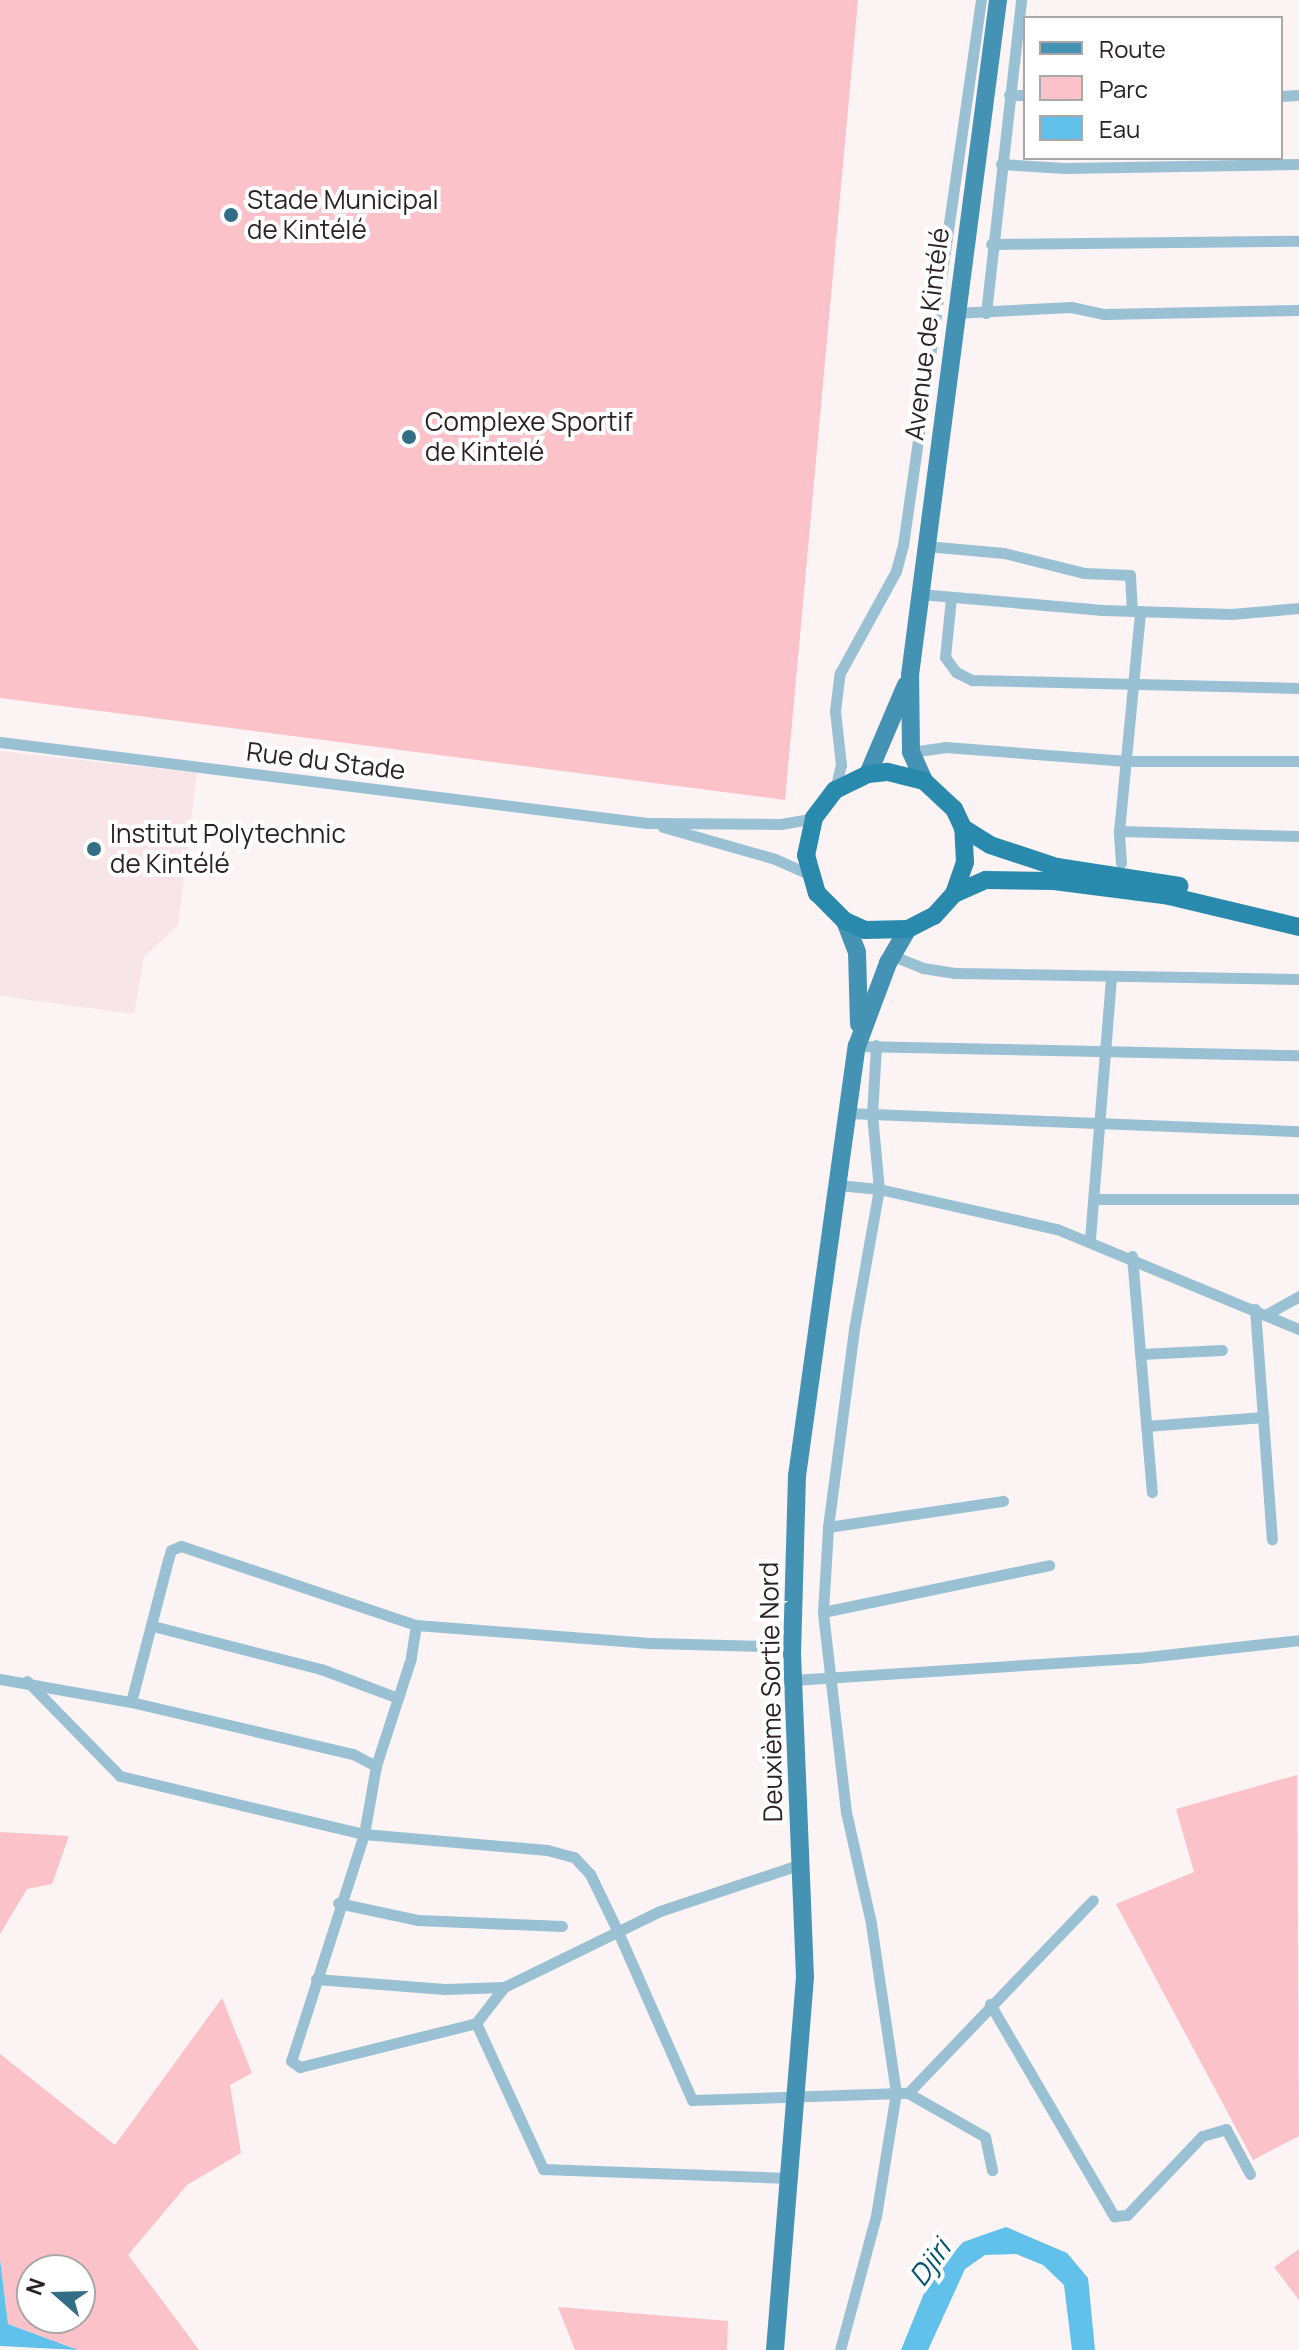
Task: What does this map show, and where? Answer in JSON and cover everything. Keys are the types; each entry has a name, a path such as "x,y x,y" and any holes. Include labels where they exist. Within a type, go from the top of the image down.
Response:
{"highway":[{"path":"868,774 906,774 924,781 954,809 963,828 965,862 954,894 934,916 908,929 886,932 845,921 829,909 809,874 808,836 814,818 835,790 868,774"},
{"path":"963,828 990,845 1057,867 1187,887 1299,914"},
{"path":"954,894 986,880 1054,881 1229,908 1299,927"}],"main road":[{"name":"Avenue de Kintélé","path":"924,781 911,752 910,675 998,0"},
{"name":"Avenue de Kintélé","path":"868,774 910,675"},
{"name":"Deuxième Sortie Nord","path":"775,2350 799,2095 805,1977 792,1647 800,1449 858,1041 857,952 845,921"},
{"name":"Deuxième Sortie Nord","path":"858,1041 891,955 908,929"}],"street":[{"path":"835,790 841,765 835,711 840,673 896,571 905,531 981,0"},
{"path":"986,313 991,244 1021,0"},
{"path":"1009,95 1023,95"},
{"path":"1001,164 1065,168 1299,164"},
{"path":"991,244 1299,241"},
{"path":"955,313 1071,307 1104,314 1299,310"},
{"path":"926,546 1004,553 1084,573 1130,575 1136,611 1135,686 1119,831 1121,863"},
{"path":"920,594 1136,611 1231,614 1299,608"},
{"path":"951,598 945,657 964,677 1135,686 1299,688"},
{"name":"Rue du Stade","path":"0,742 647,823 781,824 814,818"},
{"path":"911,752 945,747 1126,761 1299,761"},
{"name":"Rue du Stade","path":"647,823 725,843 809,874"},
{"path":"1119,831 1299,836"},
{"path":"891,955 939,971 1299,979"},
{"path":"1090,1239 1111,977"},
{"path":"858,1041 876,1045 1299,1055"},
{"path":"840,2350 876,2216 902,2093 828,1677 823,1612 828,1527 879,1189 872,1115 876,1045"},
{"path":"847,1113 1299,1131"},
{"path":"838,1185 879,1189 1090,1239 1299,1329"},
{"path":"1094,1199 1299,1199"},
{"path":"1132,1256 1152,1492"},
{"path":"1267,1314 1299,1296"},
{"path":"1255,1309 1272,1539"},
{"path":"1140,1354 1222,1350"},
{"path":"1146,1426 1264,1417"},
{"path":"828,1527 1003,1501"},
{"path":"131,1702 171,1550 181,1546 416,1625 652,1643 792,1647"},
{"path":"823,1612 1049,1565"},
{"path":"416,1625 398,1698 376,1766 364,1834 338,1903 291,2054 300,2067 476,2023 504,1987"},
{"path":"153,1626 321,1669 398,1698"},
{"path":"793,1680 1137,1658 1299,1640"},
{"path":"0,1679 27,1681 131,1702 353,1754 376,1766"},
{"path":"27,1681 120,1776 364,1834 564,1853 584,1865 618,1932 692,2100 902,2093 985,2137 992,2170"},
{"path":"316,1979 445,1989 504,1987 703,1893 801,1864"},
{"path":"902,2093 1093,1900"},
{"path":"338,1903 417,1920 562,1926"},
{"path":"990,2004 1114,2216 1127,2215 1202,2136 1226,2129 1250,2174"},
{"path":"476,2023 543,2169 551,2173 792,2178"}],"shaded area":[{"name":"Institut Polytechnic de Kintélé","path":"0,751 197,773 178,925 144,957 134,1014 0,996"}],"green space":[{"name":"Complexe Sportif de Kintelé","path":"0,0 858,0 785,800 0,698"},
{"path":"1297,1775 1299,2136 1253,2160 1116,1904 1194,1872 1176,1809"},
{"path":"0,1832 69,1836 52,1884 27,1889 0,1934"},
{"path":"222,1998 252,2073 230,2085 241,2153 187,2185 128,2255 199,2350 78,2350 35,2334 96,2334 96,2254 16,2254 16,2327 8,2324 0,2259 0,2054 115,2145"},
{"path":"1299,2249 1299,2300 1274,2267"},
{"path":"558,2307 728,2321 727,2350 575,2350"}],"water":[{"path":"1006,2227 1067,2253 1088,2278 1095,2350 1072,2350 1064,2285 1043,2265 1016,2254 985,2255 965,2269 928,2350 901,2350 929,2281 963,2242"},
{"path":"0,2259 8,2324 16,2327 16,2334 35,2334 78,2350 0,2346"}],"place":[{"name":"Stade Municipal de Kintélé","path":"231,215"},
{"name":"Complexe Sportif de Kintelé","path":"409,437"},
{"name":"Institut Polytechnic de Kintélé","path":"94,849"}],"water label":[{"name":"Djiri","path":"929,2262"}]}
